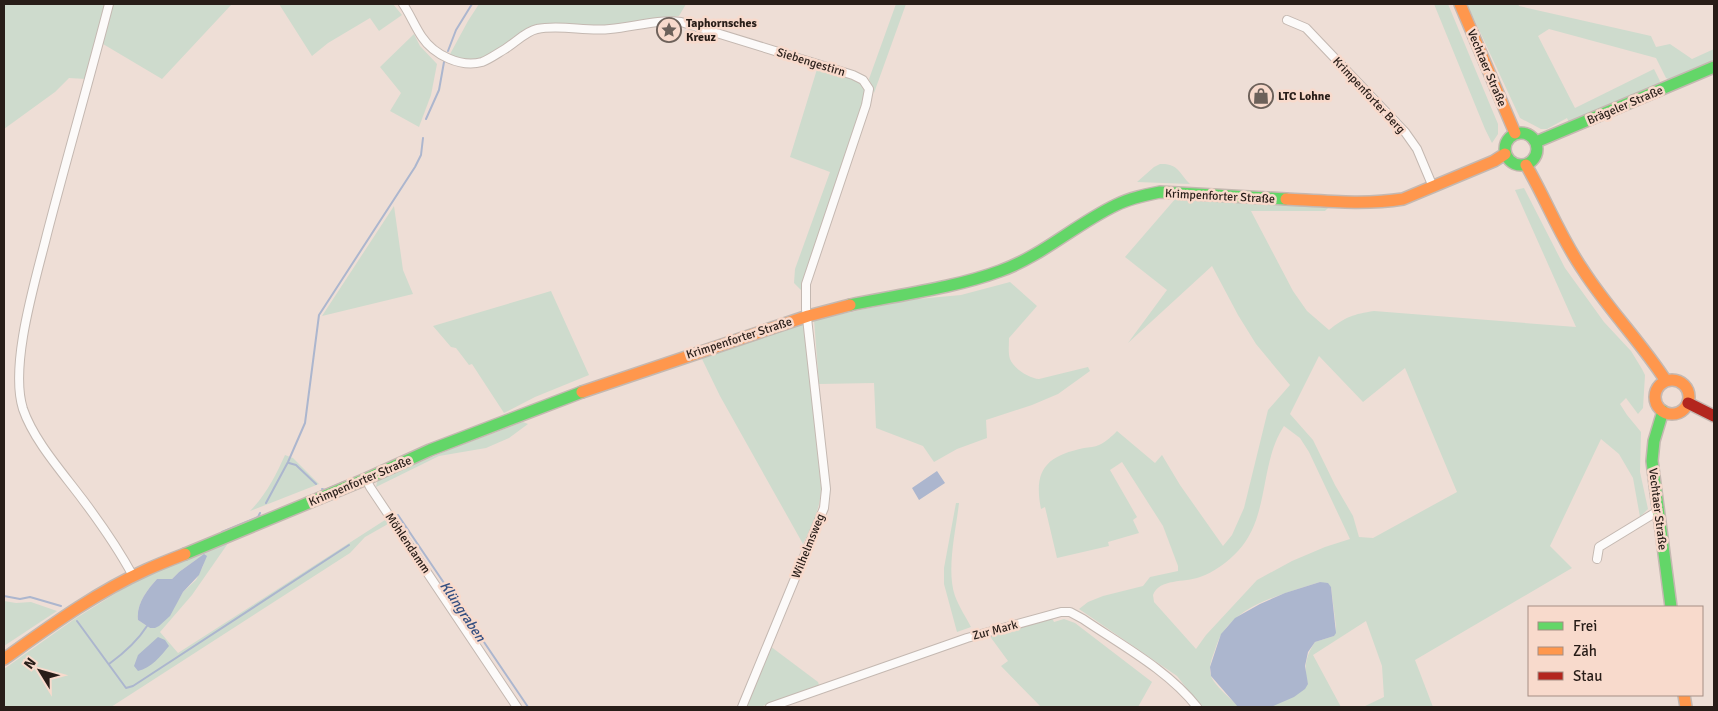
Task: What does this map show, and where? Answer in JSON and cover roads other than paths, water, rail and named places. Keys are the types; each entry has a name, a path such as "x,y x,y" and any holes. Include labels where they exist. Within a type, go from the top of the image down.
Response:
{"street":[{"path":"109,4 37,274 22,343 19,373 20,396 28,420 46,451 84,502 133,576"},
{"name":"Siebengestirn","path":"403,4 430,47 442,55 469,64 482,62 505,50 535,29 549,27 608,30 667,21 682,22 818,63 863,80 869,89 868,98 806,284 805,296 808,316"},
{"name":"Vechtaer Straße","path":"1460,4 1515,133"},
{"name":"Krimpenforter Berg","path":"1287,20 1306,28 1405,132 1417,149 1433,187"},
{"name":"Brägeler Straße","path":"1536,142 1714,67"},
{"path":"1515,133 1527,134 1536,142 1535,156 1526,165 1513,164 1507,159 1505,154 1506,141 1515,133"},
{"name":"Krimpenforter Straße","path":"4,659 99,595 133,576 366,479 430,450 605,383 808,316 836,308 956,283 1000,271 1033,255 1102,212 1140,196 1160,192 1377,203 1403,199 1494,161 1505,154"},
{"path":"1526,165 1573,255 1589,280 1666,381"},
{"name":"Wilhelmsweg","path":"742,707 819,523 826,498 808,316"},
{"path":"1675,380 1684,385 1689,393 1688,403 1682,411 1677,413 1663,411 1659,408 1655,398 1658,388 1666,381 1675,380"},
{"path":"1688,403 1714,416"},
{"name":"Vechtaer Straße","path":"1663,411 1654,440 1652,461 1671,606"},
{"name":"Möhlendamm","path":"366,479 517,707"},
{"path":"1597,559 1599,547 1658,512"},
{"name":"Zur Mark","path":"770,707 966,638 1061,612 1070,612 1083,618 1167,677 1186,693 1197,707"}],"water":[{"path":"937,471 945,483 919,500 912,488"},
{"path":"204,554 207,556 199,575 183,592 170,616 155,628 150,628 138,620 140,603 157,579 172,579"},
{"path":"1320,582 1328,583 1331,587 1336,633 1334,636 1315,642 1308,652 1305,666 1308,684 1305,689 1294,697 1271,707 1238,707 1211,676 1210,667 1221,634 1235,618 1260,604 1285,593"},
{"path":"158,637 165,640 169,646 159,658 138,671 134,666 138,655"}],"waterway":[{"path":"448,51 456,30 472,4"},
{"path":"426,119 439,90 444,62"},
{"path":"266,503 288,462 305,423 319,315 415,167 421,155 423,138"},
{"path":"289,463 296,465 316,484"},
{"path":"322,489 325,490 346,481"},
{"path":"222,532 258,517 260,513"},
{"name":"Klüngraben","path":"398,515 528,707"},
{"path":"77,621 126,688 133,686 349,545"},
{"path":"4,596 20,599 30,597 61,606"},
{"path":"109,664 130,647 147,626"}],"place":[{"name":"Taphornsches Kreuz","path":"669,30"},
{"name":"LTC Lohne","path":"1261,96"}]}
